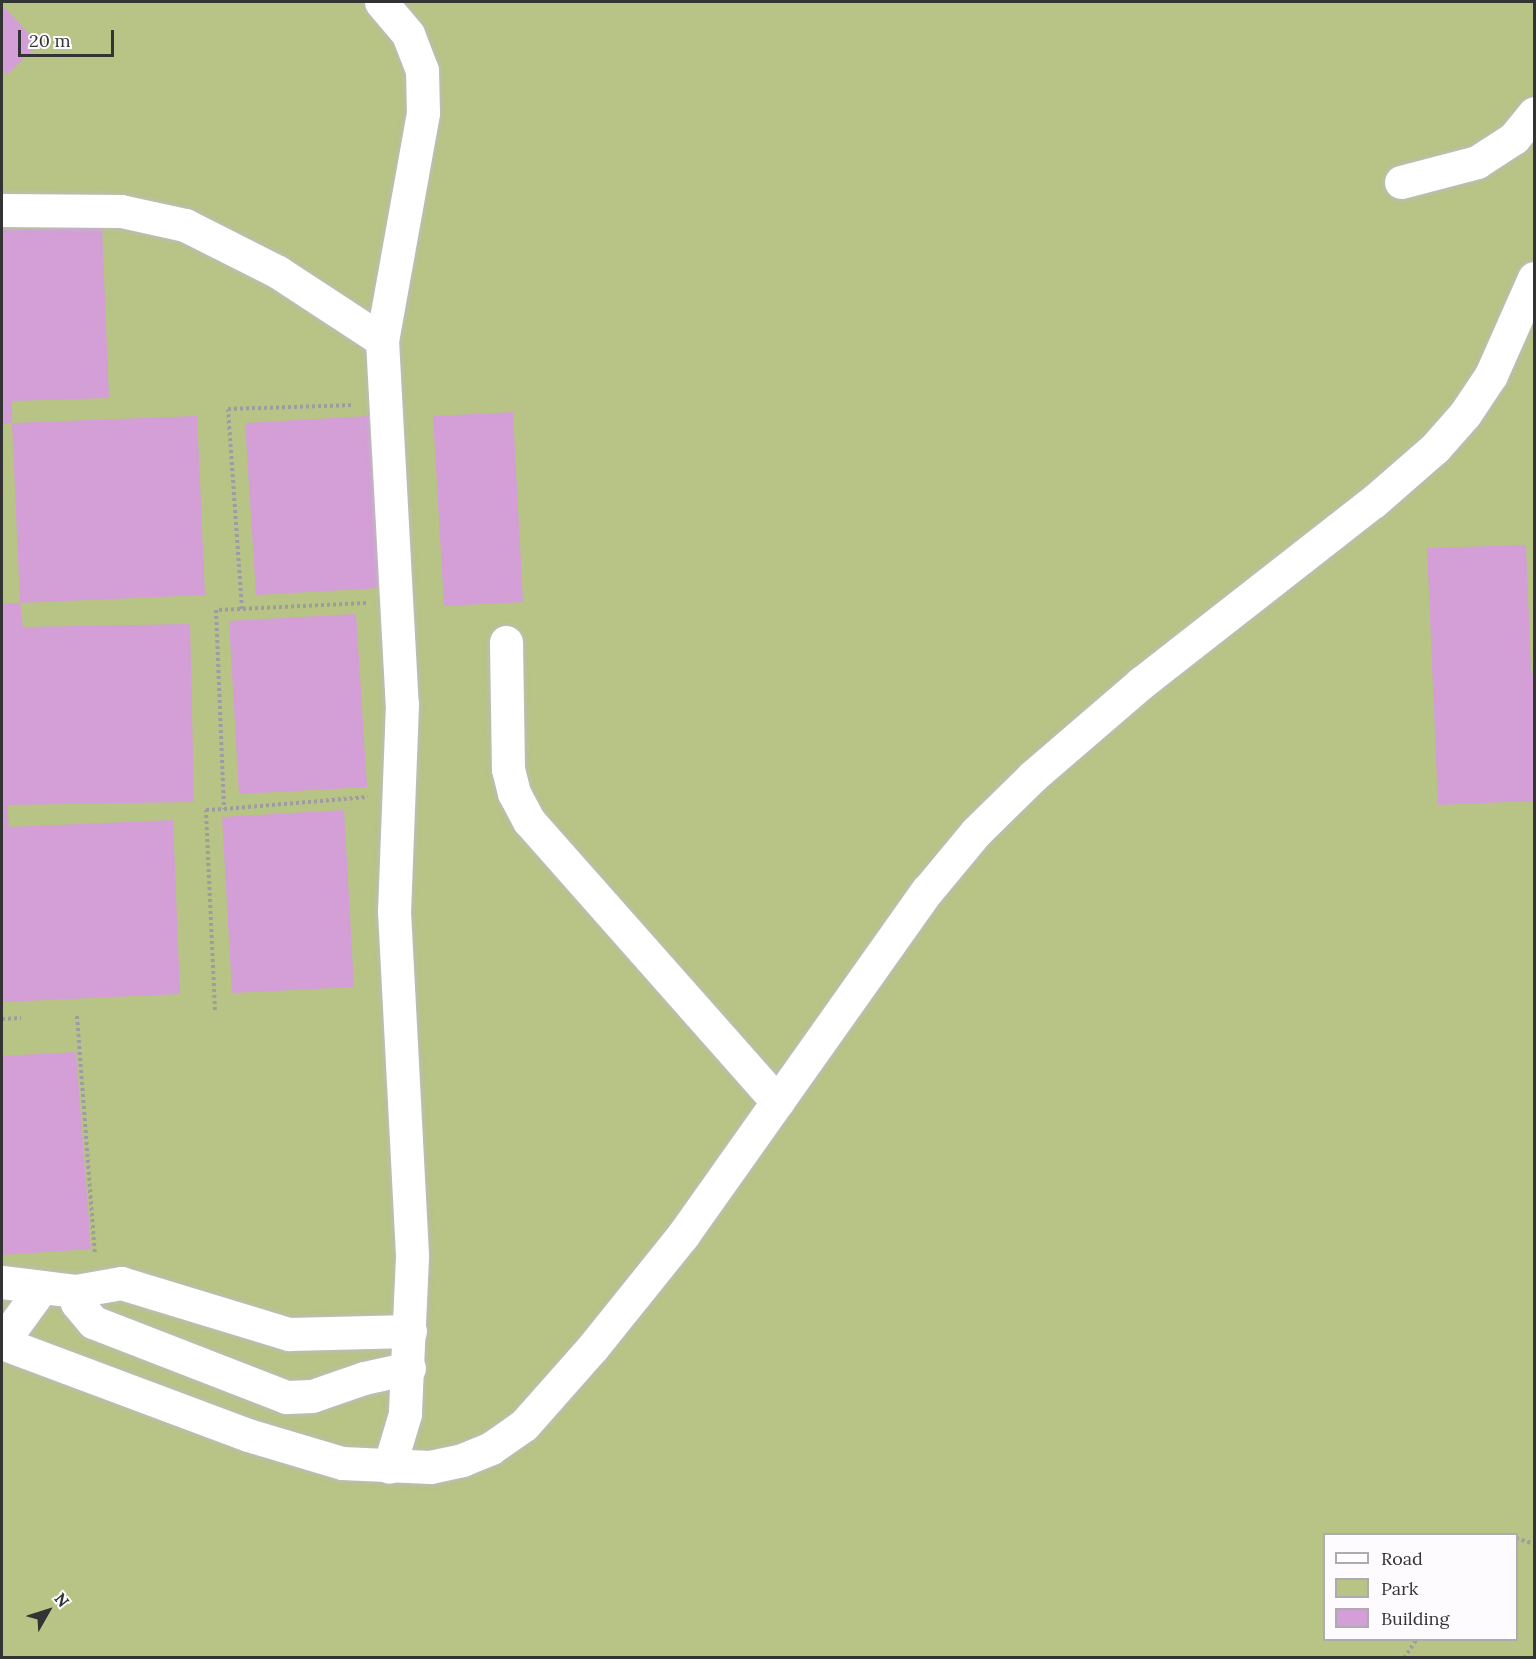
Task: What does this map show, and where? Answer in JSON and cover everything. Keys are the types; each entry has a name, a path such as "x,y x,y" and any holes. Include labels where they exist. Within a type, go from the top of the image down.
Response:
{"street":[{"path":"381,2 408,34 423,70 423,113 382,340 402,704 396,795 394,911 412,1257 409,1368 405,1414 389,1467"},
{"path":"1401,182 1478,162 1514,138 1534,113"},
{"path":"2,210 121,211 185,225 278,272 382,340"},
{"path":"42,1287 2,1343 248,1435 342,1463 389,1467 430,1467 462,1460 491,1448 524,1425 593,1347 683,1235 927,891 976,831 1033,776 1141,683 1321,544 1435,448 1465,414 1491,375 1534,278"},
{"path":"506,642 508,769 514,793 529,821 778,1102"},
{"path":"2,1282 76,1291 121,1283 290,1334 410,1331"},
{"path":"76,1291 77,1303 93,1322 286,1397 312,1396 364,1378 409,1368"},
{"path":"361,1334 364,1378"}],"path":[{"path":"242,609 228,410 385,404"},
{"path":"224,809 216,610 396,602"},
{"path":"215,1010 206,810 396,795"},
{"path":"77,1016 95,1254 83,1256"},
{"path":"2,1019 21,1018"},
{"path":"1518,1539 1534,1544"},
{"path":"1404,1658 1415,1641"}],"green space":[{"path":"2,2 1534,2 1534,1657 2,1658"}],"building":[{"path":"2,5 39,44 7,75 2,69"},
{"path":"102,227 109,398 12,401 12,423 2,424 2,230"},
{"path":"513,412 523,602 444,606 433,416"},
{"path":"197,416 205,595 20,603 12,423"},
{"path":"369,416 380,588 256,595 245,423"},
{"path":"1526,545 1531,673 1534,673 1534,801 1438,805 1427,548"},
{"path":"20,603 23,627 190,624 194,802 7,805 9,827 173,820 180,994 2,1002 2,604"},
{"path":"356,614 367,787 239,794 229,621"},
{"path":"344,810 354,987 232,993 222,817"},
{"path":"76,1052 91,1249 2,1255 2,1056"}]}
